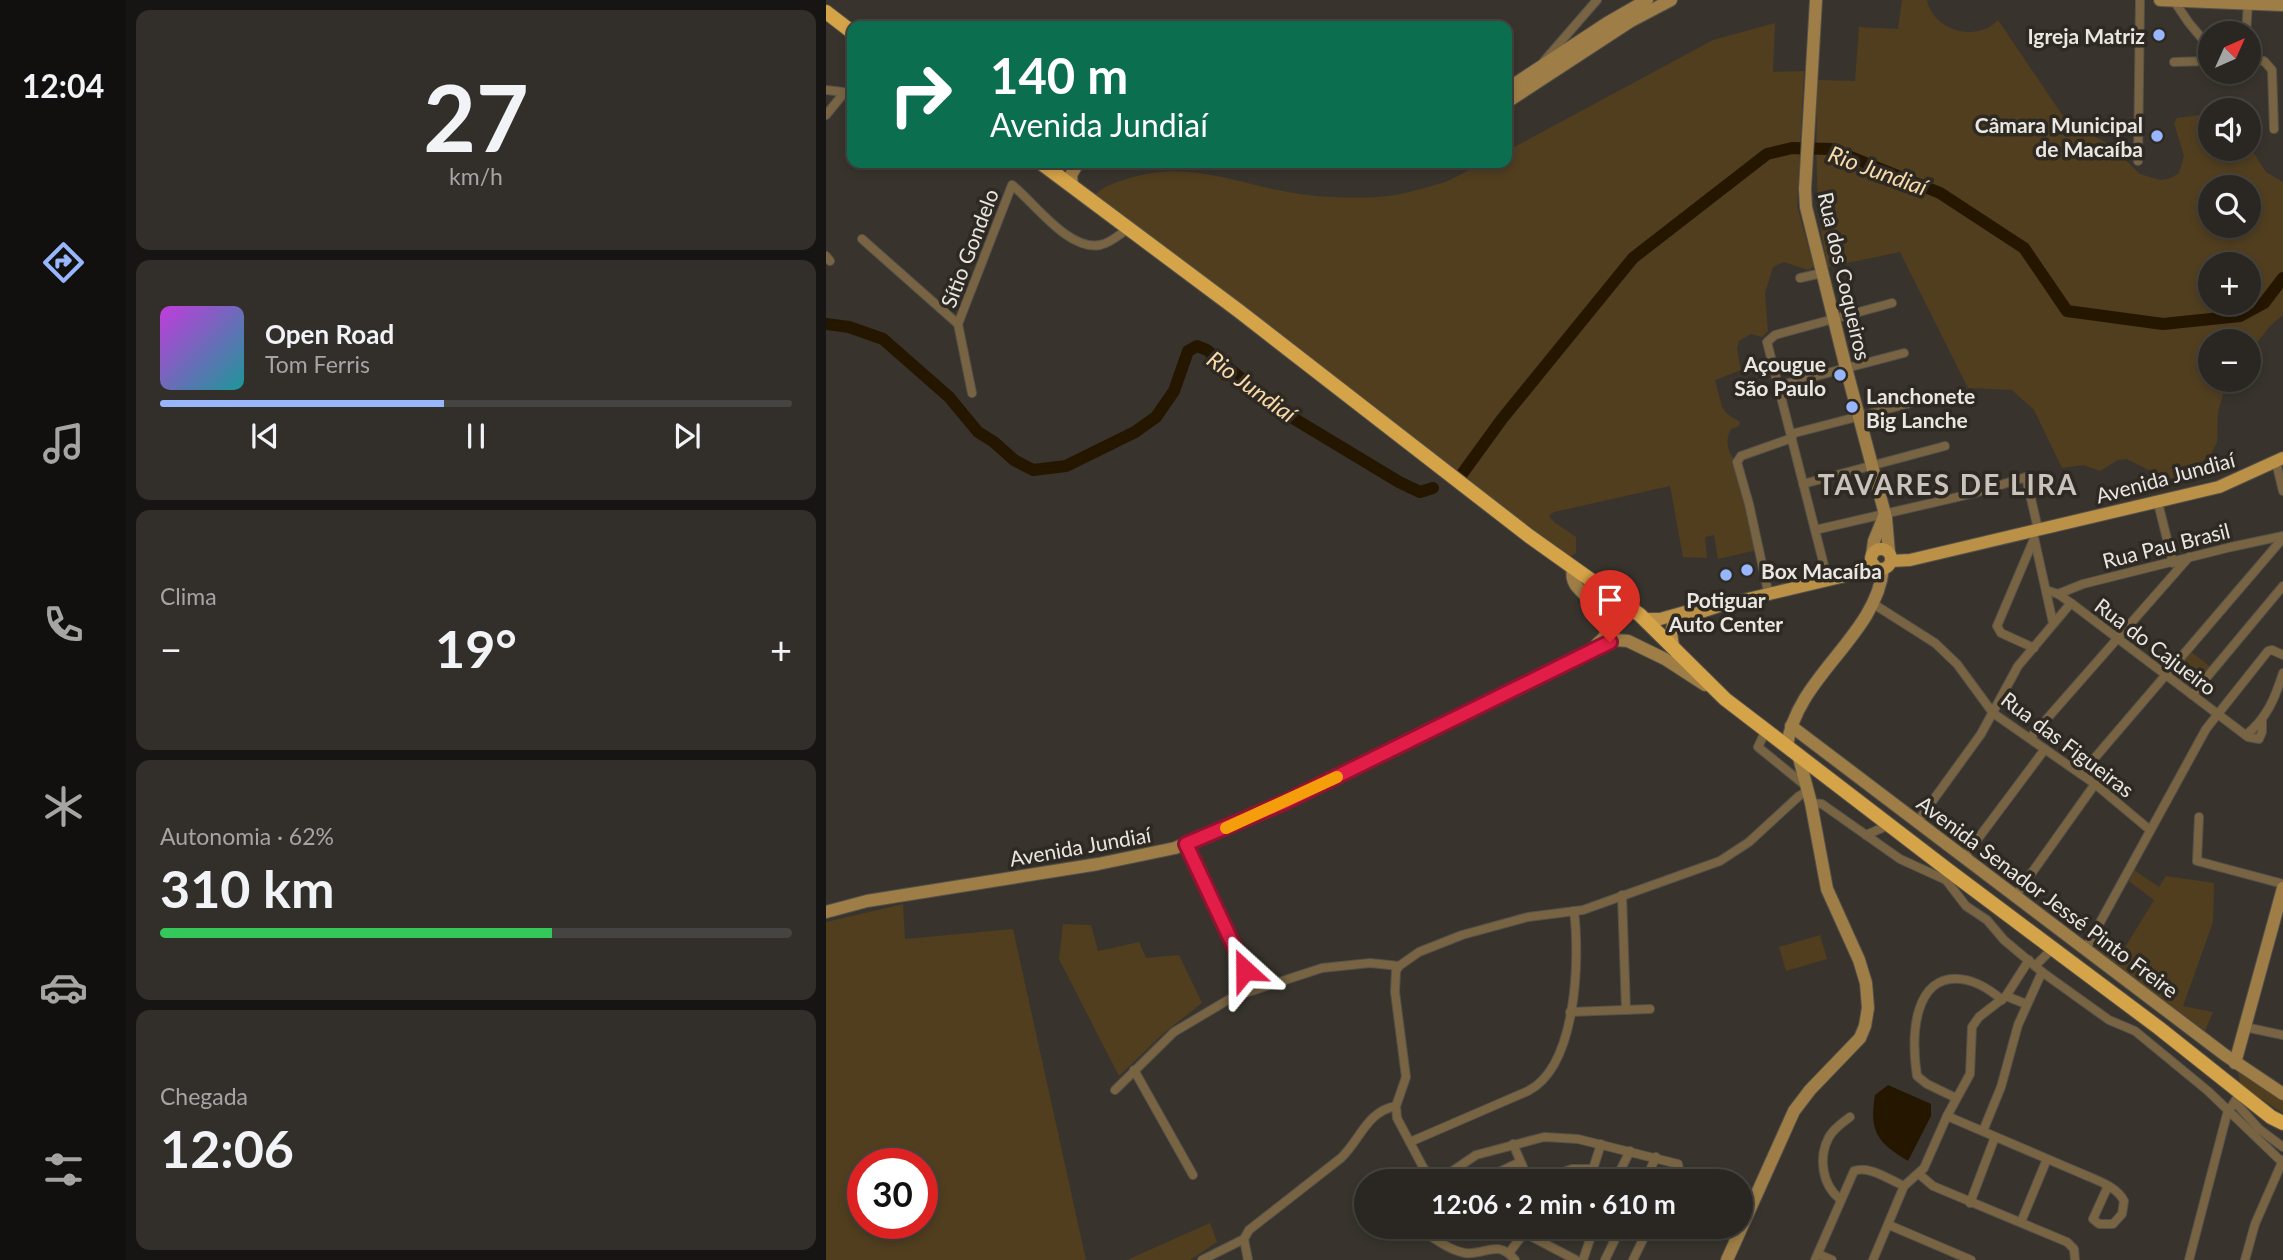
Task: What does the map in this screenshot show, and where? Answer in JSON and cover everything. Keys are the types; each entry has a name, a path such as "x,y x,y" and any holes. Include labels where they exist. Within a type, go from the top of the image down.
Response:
{"highway":[{"path":"826,12 847,28"},
{"path":"1052,168 1072,186 1573,568 1644,619 1725,699 1889,825 1945,874 2159,1028 2237,1097 2277,1120 2283,1132"}],"main road":[{"name":"Avenida Jundiaí","path":"1644,619 1660,619 1769,596 1862,572 1882,560 1910,560 2158,503 2236,481 2280,460"},
{"name":"Avenida Jundiaí","path":"1673,646 1671,633 1676,622 1706,610"}],"street":[{"path":"1537,76 1597,0"},
{"path":"1512,98 1616,17 1647,0"},
{"path":"1512,87 1537,76 1671,0"},
{"name":"Rua dos Coqueiros","path":"1816,0 1807,206 1885,513 1882,560"},
{"path":"2138,161 2140,0"},
{"path":"2160,0 2283,5"},
{"path":"2174,1 2198,34"},
{"path":"2246,21 2247,3"},
{"path":"2174,62 2198,61"},
{"path":"2261,61 2270,65 2279,101 2274,130"},
{"path":"826,90 847,93"},
{"path":"826,115 847,94"},
{"path":"1072,186 1070,175 1075,168"},
{"name":"Sítio Gondelo","path":"958,324 1012,185 1061,231 1081,242 1097,246 1109,242 1129,228"},
{"path":"862,239 958,324 972,393"},
{"path":"1800,278 1822,272"},
{"path":"1828,581 1767,342 1772,336 1892,303"},
{"path":"1778,386 1904,354"},
{"path":"1769,596 1737,462 1741,456 1791,436 1926,399"},
{"path":"1803,484 1945,446"},
{"path":"2280,460 2283,491"},
{"path":"1815,530 1975,493 2026,477 2053,623"},
{"path":"2158,503 2173,563"},
{"path":"2034,648 2001,633 1997,626 2035,533"},
{"path":"2081,774 2283,537"},
{"name":"Rua Pau Brasil","path":"2058,594 2083,584 2189,557 2283,537"},
{"path":"2030,738 2189,557"},
{"path":"1753,1198 1794,1111 1810,1090 1860,1038 1867,1020 1863,972 1828,889 1809,793 1793,750 1791,726 1814,684 1872,603 1882,560"},
{"path":"1573,568 1572,575 1576,586 1598,605 1608,620 1606,635 1591,649"},
{"path":"2192,695 2283,586"},
{"name":"Rua do Cajueiro","path":"2046,590 2071,603 2244,734 2259,739 2263,729 2262,721"},
{"name":"Rua das Figueiras","path":"1872,603 1923,634 1947,653 1967,675 1993,713 2081,774 2150,830"},
{"path":"1918,821 1969,753 2018,666 2071,603"},
{"name":"Avenida Jundiaí","path":"826,912 867,901 1144,856 1186,844 1285,802 1591,649 1616,640 1637,644 1665,659 1725,699"},
{"path":"2086,948 2199,741 2261,660 2272,650 2283,655"},
{"path":"2244,734 2262,721 2272,704 2283,673"},
{"name":"Avenida Senador Jessé Pinto Freire","path":"1791,726 2235,1062 2283,1094"},
{"path":"1766,730 1758,747 1818,802 1911,866 1945,874 1966,906 1987,920 2004,940 2109,1020 2130,1028 2148,1042 2229,1111 2282,1161 2255,1224 2245,1260"},
{"path":"1965,856 2045,749"},
{"path":"2016,895 2095,785"},
{"path":"1424,1169 1399,1124 1396,1106 1406,1077 1395,992 1396,971 1399,966 1419,952 1462,934 1511,920 1574,911 1730,856 1754,838 1798,796 1809,793"},
{"path":"2199,817 2197,861 2283,886 2235,1062"},
{"path":"1866,835 1889,825"},
{"path":"1186,844 1253,989"},
{"path":"1622,895 1626,1010"},
{"path":"1410,1142 1540,1084 1559,1057 1564,1043 1576,973 1574,911"},
{"path":"1873,1260 1904,1186 1926,1166 1947,1116 1970,1074 1972,1027 1979,1017 2004,998 2052,949"},
{"path":"1115,1090 1160,1044 1186,1023 1233,997 1322,968 1370,963 1399,966"},
{"path":"1983,1131 2001,1087 2011,1043 2026,1004 2035,966"},
{"path":"1956,1098 1917,1076 1916,1035 1921,1005 1933,989 1943,982 1955,979 1979,983 2004,998 2026,1004"},
{"path":"1570,1012 1650,1009"},
{"path":"2245,1027 2283,1035"},
{"path":"2148,1042 2159,1028"},
{"path":"1134,1070 1193,1175"},
{"path":"2189,1260 2229,1111 2237,1097 2259,1129 2283,1147"},
{"path":"1202,1260 1244,1239 1257,1222 1313,1182 1348,1151 1374,1115 1396,1106"},
{"path":"1947,1116 2108,1186 2120,1194 2124,1206 2119,1219 2106,1225 2094,1222 2093,1219 2108,1186"},
{"path":"1840,1199 1829,1190 1826,1183 1824,1153 1833,1131 1850,1117"},
{"path":"1456,1169 1476,1155 1555,1136 1656,1157 1678,1164 1679,1169"},
{"path":"1970,1203 1995,1137"},
{"path":"1513,1144 1523,1169"},
{"path":"1593,1169 1601,1144"},
{"path":"1621,1169 1630,1151"},
{"path":"1650,1169 1656,1157"},
{"path":"2021,1222 2047,1159"},
{"path":"1505,1169 1520,1162"},
{"path":"1832,1260 1816,1257 1853,1172 1857,1169 1871,1171 1904,1186"},
{"path":"1919,1174 1933,1186 2071,1244 2075,1251 2075,1260"},
{"path":"1889,1225 1971,1260"},
{"path":"1244,1239 1248,1260"},
{"path":"1436,1239 1455,1250 1475,1256 1490,1248 1512,1257 1521,1239"},
{"path":"1536,1239 1576,1260"},
{"path":"1583,1260 1590,1239"},
{"path":"1605,1260 1615,1239"},
{"path":"1633,1260 1643,1239"},
{"path":"1727,1260 1735,1239"}],"shaded area":[{"path":"1902,0 1927,0 1938,19 1957,30 1979,31 1998,20 2067,122 2107,143 2140,174 2160,180 2179,173 2184,156 2174,123 2177,118 2198,115 2198,161 2259,161 2266,172 2283,182 2283,315 2261,338 2261,329 2198,329 2198,392 2224,392 2218,412 2217,442 2210,456 2176,478 2166,479 2127,459 2118,460 2100,471 2083,465 2062,468 2034,410 2012,390 1968,388 1900,252 1828,267 1818,197 1817,80 1855,81 1859,27 1898,29"},
{"path":"1775,23 1773,72 1804,71 1797,206 1814,267 1808,270 1784,262 1773,267 1765,293 1768,331 1762,337 1751,334 1739,341 1737,349 1741,370 1715,380 1722,407 1727,414 1740,422 1739,426 1731,429 1728,444 1730,454 1739,467 1757,550 1718,559 1714,535 1705,537 1707,558 1683,557 1670,486 1554,512 1549,516 1554,522 1576,537 1576,553 1565,560 1088,203 1101,190 1115,183 1151,173 1173,171 1194,172 1300,194 1348,198 1396,195 1413,191 1448,181 1473,168 1512,168 1512,148 1713,40"},
{"path":"2190,651 2212,668 2193,691 2170,675"},
{"path":"2134,870 2159,887 2166,876 2214,883 2213,922 2183,1006 2213,1012 2205,1031 2095,948 2098,938 2121,954 2154,900 2129,881"},
{"path":"903,904 905,939 1013,929 1086,1260 826,1260 826,922"},
{"path":"1063,924 1091,925 1098,951 1139,942 1146,958 1179,955 1202,1003 1165,1032 1119,1076 1059,959"},
{"path":"1820,935 1827,959 1786,971 1779,947"},
{"path":"2238,1071 2283,1100 2283,1113 2243,1087"},
{"path":"1888,1085 1931,1104 1931,1116 1908,1161 1882,1142 1875,1127 1875,1095"},
{"path":"1210,1223 1217,1242 1190,1260 1127,1260"}],"waterway":[{"name":"Rio Jundiaí","path":"1462,474 1502,419 1633,258 1767,154 1792,148 1831,149 1940,193 2024,248 2067,311 2163,324 2240,316 2264,303 2283,278"},
{"name":"Rio Jundiaí","path":"826,324 849,327 883,339 949,397 978,432 1014,460 1033,470 1066,466 1135,432 1156,417 1174,391 1188,351 1197,346 1207,350 1278,409 1399,482 1420,492 1433,488"}],"slow traffic":[{"path":"1226,828 1337,777"}],"place":[{"name":"Igreja Matriz","path":"2159,35"},
{"name":"Câmara Municipal de Macaíba","path":"2157,136"},
{"name":"Açougue São Paulo","path":"1840,375"},
{"name":"Lanchonete Big Lanche","path":"1852,407"},
{"name":"Box Macaíba","path":"1747,570"},
{"name":"Potiguar Auto Center","path":"1726,575"}],"district":[{"name":"TAVARES DE LIRA","path":"1948,484"}],"route":[{"path":"1245,970 1186,844 1285,802 1591,649 1610,642"}]}
